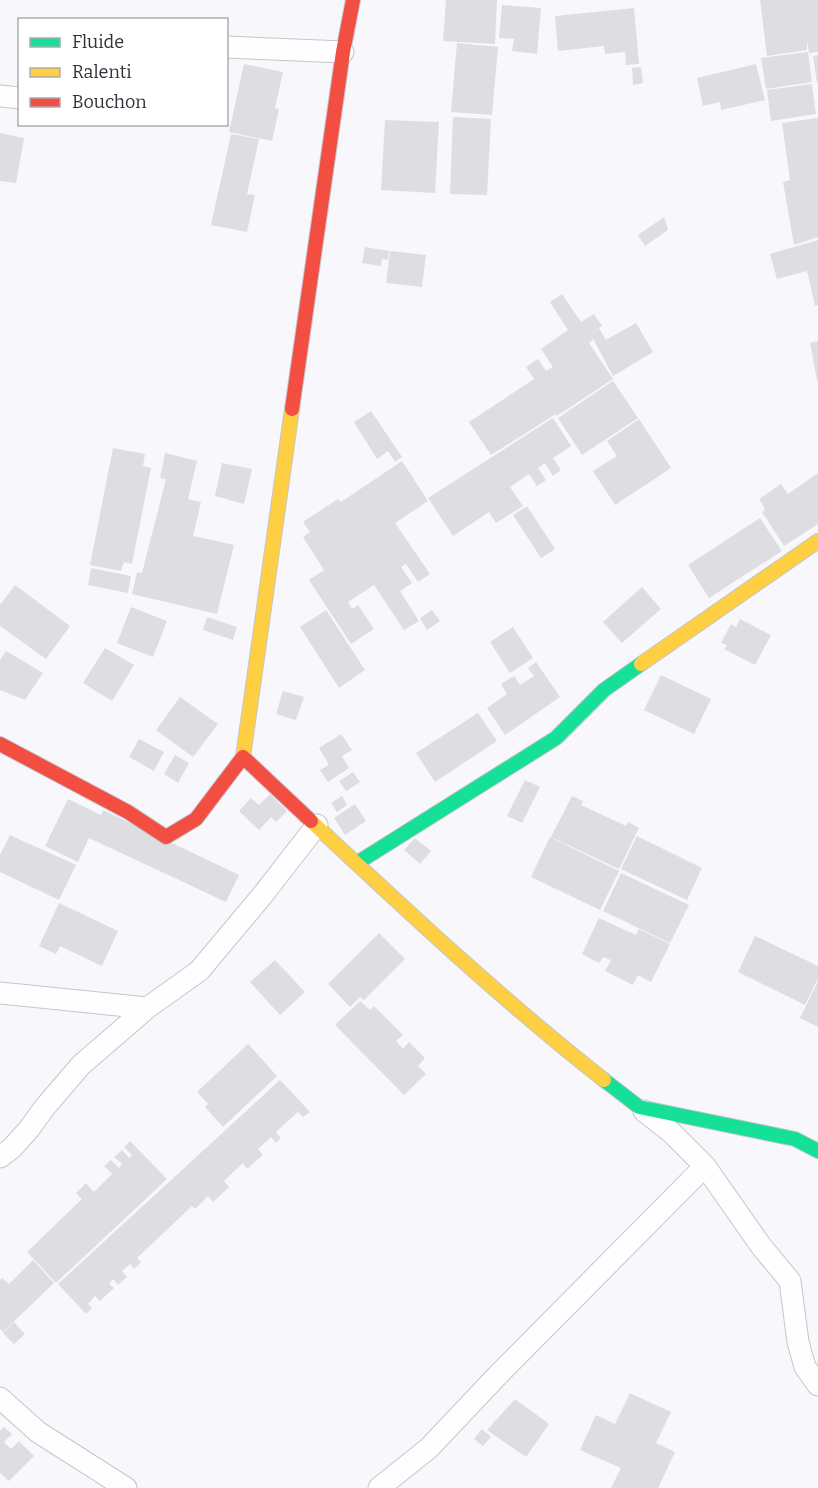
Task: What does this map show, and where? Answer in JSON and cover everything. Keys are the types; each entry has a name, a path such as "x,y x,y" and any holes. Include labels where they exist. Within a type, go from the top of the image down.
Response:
{"street":[{"path":"0,744 129,812 165,837 196,819 243,757 343,51 353,0"},
{"path":"228,47 343,51"},
{"path":"0,96 18,98"},
{"path":"357,863 556,738 604,690 818,541"},
{"path":"243,757 435,937 560,1045 672,1133 705,1166 760,1246 790,1281 798,1342 805,1367 818,1385"},
{"path":"0,1157 12,1148 29,1129 81,1065 147,1008 199,971 317,825"},
{"path":"0,993 147,1008"},
{"path":"639,1107 795,1139 818,1151"},
{"path":"795,1139 818,1130"},
{"path":"379,1488 429,1448 705,1166"},
{"path":"0,1398 38,1432 126,1488"}],"building":[{"path":"446,0 497,0 495,44 443,41"},
{"path":"760,0 818,0 818,52 809,53 807,41 807,50 767,56"},
{"path":"502,5 541,8 537,54 512,51 514,39 499,38"},
{"path":"634,8 639,64 626,65 625,52 605,54 604,46 558,51 555,16"},
{"path":"457,43 498,47 492,115 451,112"},
{"path":"808,52 812,82 766,89 761,58"},
{"path":"818,55 818,83 817,83 813,56"},
{"path":"244,64 283,72 275,108 279,109 272,141 229,132"},
{"path":"756,64 765,100 721,110 720,102 703,106 697,78"},
{"path":"641,67 643,83 633,85 632,68"},
{"path":"812,84 816,114 771,121 767,90"},
{"path":"453,117 491,119 487,195 450,194"},
{"path":"818,118 818,237 794,245 783,182 790,180 782,123"},
{"path":"385,120 439,122 435,193 381,190"},
{"path":"0,133 24,138 16,183 0,181"},
{"path":"231,134 259,139 247,194 255,195 247,232 211,225"},
{"path":"664,217 668,230 645,246 638,235"},
{"path":"818,240 818,305 815,306 807,271 777,279 770,254"},
{"path":"365,247 389,251 388,260 382,259 381,266 362,263"},
{"path":"390,251 426,255 422,287 386,283"},
{"path":"562,294 581,322 594,314 602,326 593,331 599,328 606,340 636,323 653,352 613,376 590,333 593,340 589,343 613,379 491,455 469,422 534,379 526,367 538,359 546,371 553,367 541,349 568,330 550,302"},
{"path":"818,341 818,380 817,380 810,343"},
{"path":"613,381 638,418 582,455 558,418"},
{"path":"371,411 402,457 395,462 388,451 377,459 354,422"},
{"path":"553,418 571,446 553,458 561,470 553,476 545,463 538,468 546,480 537,486 529,474 510,487 523,506 496,523 489,512 453,536 428,498"},
{"path":"639,419 671,468 615,505 593,471 617,456 607,441"},
{"path":"113,448 145,454 143,466 151,468 132,564 124,562 121,571 90,565"},
{"path":"165,453 197,461 188,499 201,502 193,536 234,545 217,614 132,594 137,572 142,573 166,479 160,478"},
{"path":"402,461 428,501 395,523 430,574 418,582 406,564 401,567 412,583 400,591 419,621 404,630 374,585 348,602 352,609 358,605 374,629 351,644 309,580 324,570 303,537 310,532 303,522 338,499 341,502"},
{"path":"222,463 252,469 244,504 215,496"},
{"path":"818,473 818,524 784,546 762,512 765,509 759,499 781,484 788,494"},
{"path":"527,506 555,549 541,558 513,515"},
{"path":"760,518 782,551 709,598 688,565"},
{"path":"91,568 131,576 128,593 88,585"},
{"path":"15,585 70,626 46,659 0,626 0,605"},
{"path":"642,587 661,609 622,643 603,622"},
{"path":"131,607 167,621 153,657 117,643"},
{"path":"326,610 365,670 339,688 300,627"},
{"path":"432,610 440,621 427,630 420,618"},
{"path":"207,617 237,627 233,640 203,630"},
{"path":"740,619 771,635 755,665 724,649 727,645 721,643 731,624 736,627"},
{"path":"513,627 533,658 510,673 490,642"},
{"path":"105,648 134,665 112,701 83,683"},
{"path":"6,651 43,673 25,700 0,690 0,660"},
{"path":"536,662 560,697 505,735 487,708 507,694 501,684 514,676 520,685 534,676 528,668"},
{"path":"661,675 711,699 694,734 644,710"},
{"path":"283,691 304,697 296,720 276,714"},
{"path":"180,697 218,724 193,757 156,730"},
{"path":"478,713 497,741 435,782 416,753"},
{"path":"341,734 352,750 342,756 349,768 328,782 320,770 329,765 319,748"},
{"path":"139,739 164,752 154,771 129,757"},
{"path":"175,755 189,763 178,783 164,774"},
{"path":"353,772 360,782 346,791 339,781"},
{"path":"525,780 540,787 522,823 507,816"},
{"path":"270,794 287,811 276,822 271,817 259,830 239,811 251,798 259,805"},
{"path":"342,796 347,805 337,812 331,803"},
{"path":"572,796 583,801 581,805 626,826 628,822 639,828 619,869 551,837"},
{"path":"68,799 101,815 103,810 239,875 226,902 89,838 78,862 45,846"},
{"path":"355,804 366,821 345,835 334,818"},
{"path":"10,835 76,865 59,900 0,872 0,855"},
{"path":"637,836 702,868 687,900 621,869"},
{"path":"550,837 619,871 600,910 531,877"},
{"path":"415,838 431,851 420,864 404,850"},
{"path":"621,873 689,905 670,943 603,911"},
{"path":"59,903 118,931 102,966 60,946 56,954 39,946"},
{"path":"599,918 636,935 639,929 670,944 651,982 638,975 633,985 605,971 611,960 603,957 599,963 582,954"},
{"path":"379,933 405,959 364,1000 360,997 350,1007 328,984"},
{"path":"755,936 818,966 818,978 805,1005 738,972"},
{"path":"275,960 305,992 280,1015 250,982"},
{"path":"818,981 818,1027 800,1018"},
{"path":"360,1001 370,1010 374,1006 403,1035 396,1041 403,1049 409,1042 425,1058 418,1066 426,1074 404,1095 335,1025"},
{"path":"248,1044 277,1076 223,1127 205,1107 208,1104 197,1092"},
{"path":"280,1080 310,1112 303,1117 298,1112 276,1132 281,1138 276,1143 271,1137 258,1149 263,1155 247,1169 243,1163 224,1181 229,1187 213,1202 208,1196 195,1209 192,1206 137,1258 141,1262 134,1269 130,1264 122,1271 127,1277 118,1285 113,1279 109,1284 114,1288 100,1301 95,1296 88,1304 92,1308 86,1314 58,1284"},
{"path":"130,1141 167,1179 56,1283 27,1252 82,1199 76,1193 86,1183 94,1192 112,1174 104,1166 111,1160 119,1168 122,1164 114,1157 122,1150 129,1158 132,1155 124,1147"},
{"path":"33,1260 54,1283 3,1332 0,1329 0,1280 2,1278 9,1284"},
{"path":"14,1322 25,1334 14,1344 3,1333"},
{"path":"630,1393 671,1412 656,1443 675,1452 658,1488 611,1488 621,1468 580,1450 596,1415 615,1424"},
{"path":"515,1399 549,1424 526,1457 487,1430"},
{"path":"4,1427 12,1434 4,1442 11,1449 19,1441 34,1456 9,1481 0,1473 0,1431"},
{"path":"482,1429 491,1437 483,1446 474,1439"}],"traffic: fast":[{"path":"357,863 556,738 604,690 641,664"},
{"path":"604,1080 639,1107 795,1139 818,1151"}],"traffic: slow":[{"path":"243,757 292,409"},
{"path":"641,664 818,541"},
{"path":"311,821 491,986 604,1080"}],"traffic: jam":[{"path":"292,409 343,52 353,0"},
{"path":"0,744 128,812 166,837 196,819 243,757 311,821"}]}
